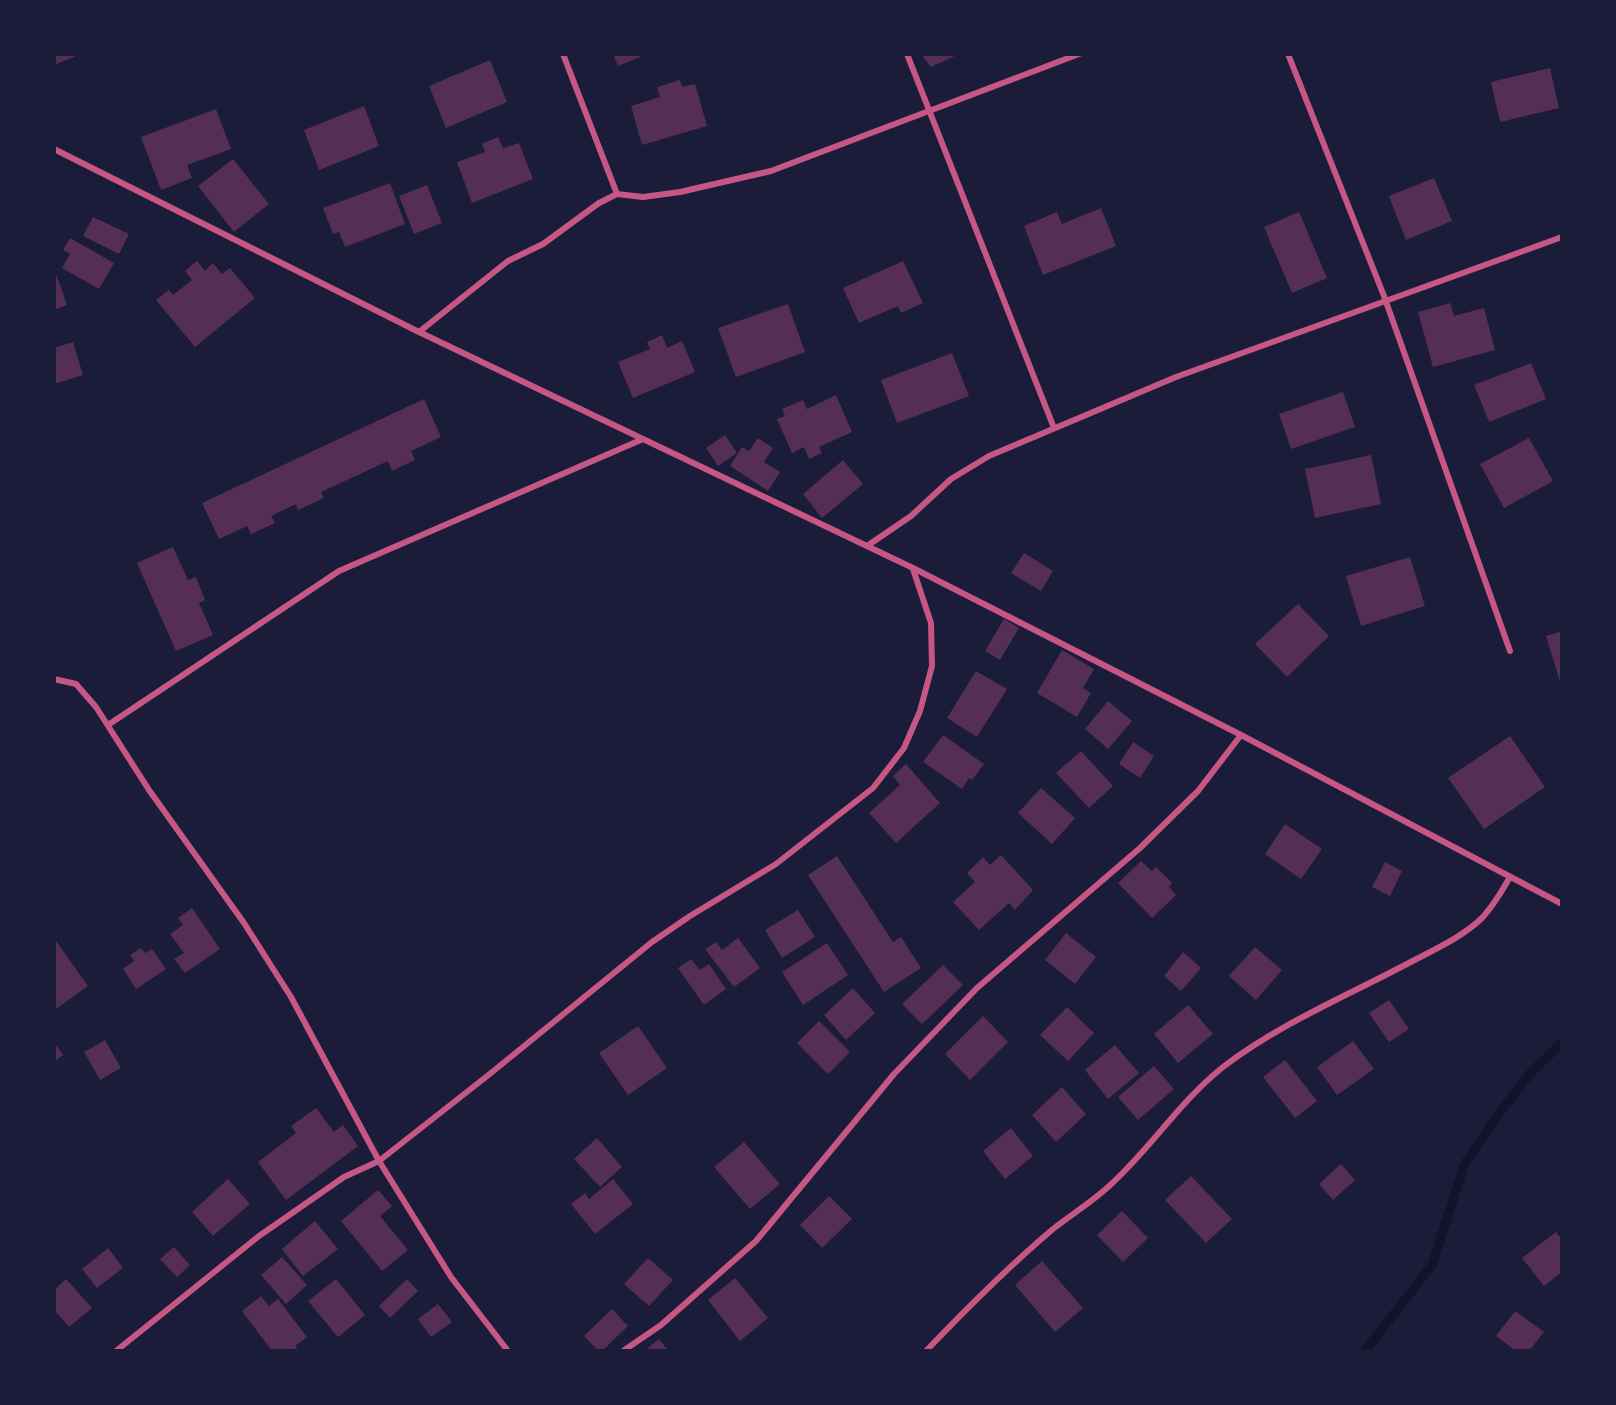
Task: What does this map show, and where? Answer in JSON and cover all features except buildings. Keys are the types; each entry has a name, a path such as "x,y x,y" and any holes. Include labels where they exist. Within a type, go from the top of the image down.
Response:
{"street":[{"path":"563,54 617,194"},
{"path":"907,54 1054,428"},
{"path":"419,332 508,261 543,244 599,203 617,194 644,197 680,192 771,171 1079,54"},
{"path":"1288,54 1386,301 1510,651"},
{"path":"54,149 419,332 913,568 1241,735 1562,904"},
{"path":"867,546 911,516 951,479 989,456 1176,377 1562,237"},
{"path":"108,725 339,571 643,439"},
{"path":"116,1351 259,1236 344,1177 379,1161 652,942 776,864 873,788 904,748 920,711 932,666 932,623 913,568"},
{"path":"54,679 76,684 96,707 149,790 244,923 291,997 379,1161 451,1277 508,1351"},
{"path":"623,1351 661,1325 756,1241 894,1074 976,988 1140,848 1198,791 1241,735"},
{"path":"926,1351 1011,1265 1107,1188 1140,1155 1194,1093 1224,1067 1259,1043 1316,1010 1454,939 1481,918 1501,893 1510,877"}],"waterway":[{"path":"1365,1351 1432,1265 1465,1163 1532,1071 1562,1043"}]}
